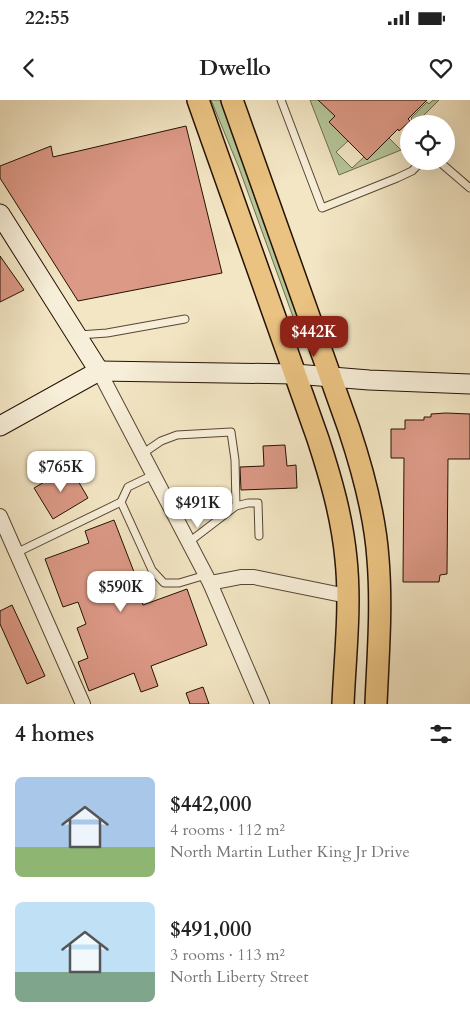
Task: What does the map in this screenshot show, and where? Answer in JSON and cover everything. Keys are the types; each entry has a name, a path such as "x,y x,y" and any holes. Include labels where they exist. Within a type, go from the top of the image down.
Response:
{"main road":[{"path":"198,100 334,489 346,560 347,616 343,704"},
{"path":"232,100 349,429 365,481 378,558 380,616 376,704"},
{"path":"0,214 99,371"},
{"path":"0,426 99,371 295,374 369,380 470,384"}],"street":[{"path":"99,371 208,579 262,704"},
{"path":"0,516 83,704"},
{"path":"208,579 254,577 347,596"}],"lane":[{"path":"281,100 322,208 413,170"},
{"path":"449,170 470,188"},
{"path":"76,336 107,333 185,319"},
{"path":"142,454 161,441 177,435 232,432 236,506"},
{"path":"16,553 121,502 128,488 153,475"},
{"path":"121,502 152,570 164,583 208,579"},
{"path":"189,542 236,506 248,503 258,503 259,536"}],"green space":[{"path":"211,100 220,100 231,126 306,335 304,337 300,336 239,168"},
{"path":"310,100 319,100 335,116 329,122 348,141 336,152 352,168 364,157 367,160 389,138 400,149 339,175"},
{"path":"433,100 439,100 424,115 414,115 427,102 429,104"}],"building":[{"path":"318,100 427,100 412,115 400,115 400,130 398,129 367,160 329,122 335,116"},
{"path":"186,126 222,273 78,301 0,178 0,166 51,146 53,157"},
{"path":"0,256 24,290 0,302"},
{"path":"431,414 470,414 470,459 448,459 447,574 440,575 439,582 403,582 404,458 391,458 391,429 405,429 405,420 424,420 424,417 431,417"},
{"path":"285,445 287,466 296,465 297,488 241,490 240,467 264,466 263,446"},
{"path":"70,467 88,498 53,519 34,488"},
{"path":"114,520 134,572 131,573 143,605 187,589 207,645 151,666 158,686 141,692 134,673 89,691 78,662 88,658 77,628 86,624 78,602 63,607 45,559 89,543 85,531"},
{"path":"12,605 45,676 27,684 0,624 0,611"},
{"path":"203,687 209,704 190,704 186,693"}]}
